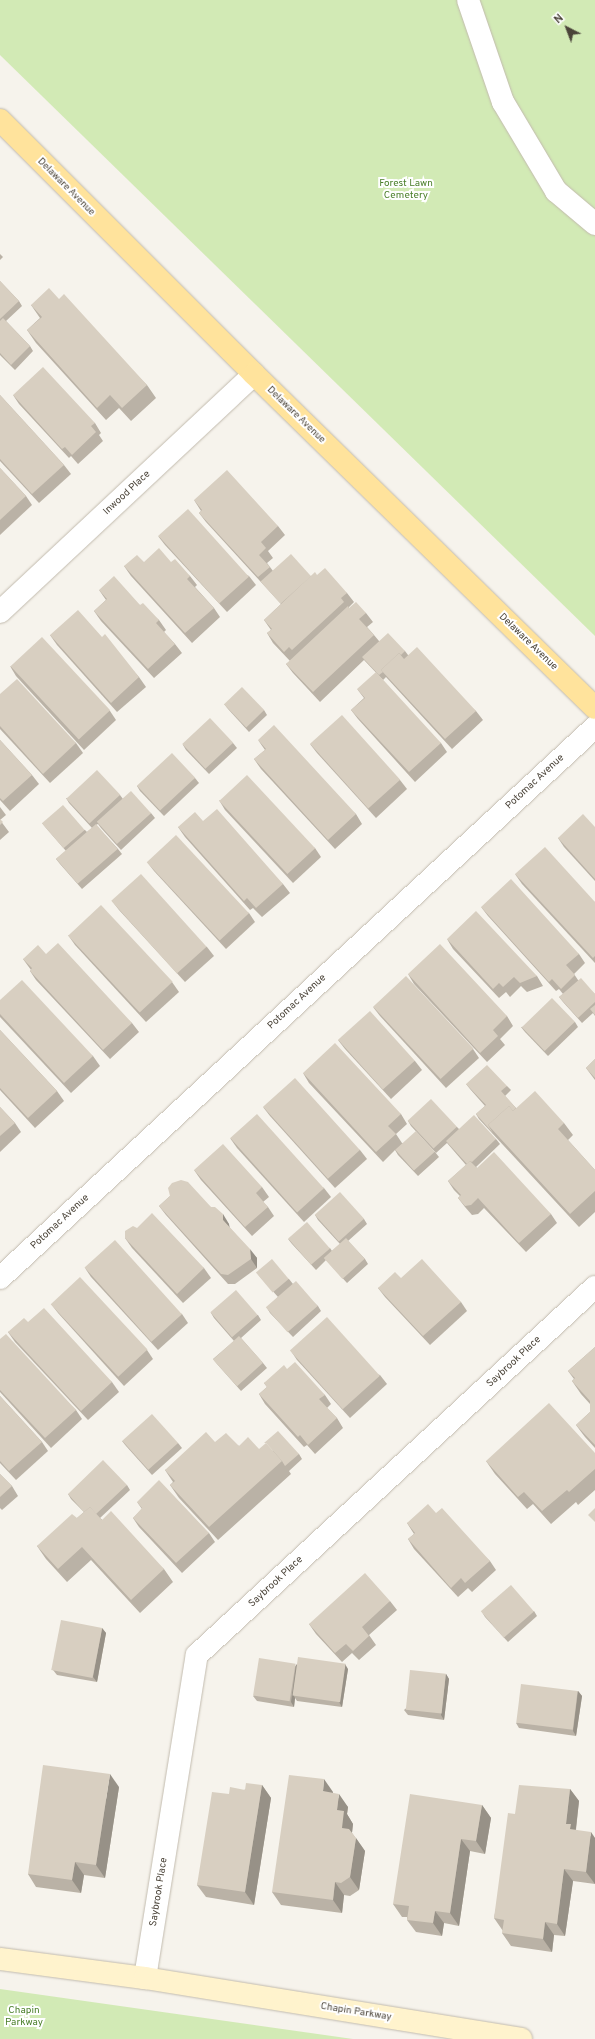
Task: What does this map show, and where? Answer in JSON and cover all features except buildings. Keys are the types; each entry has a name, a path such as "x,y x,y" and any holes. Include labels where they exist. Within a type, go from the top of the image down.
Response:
{"main road":[{"name":"Delaware Avenue","path":"0,120 254,374 595,708"}],"street":[{"path":"468,0 503,102 556,190 595,224"},
{"name":"Inwood Place","path":"0,612 254,374"},
{"name":"Potomac Avenue","path":"0,1278 595,727"},
{"name":"Saybrook Place","path":"145,1978 197,1655 595,1287"},
{"name":"Chapin Parkway","path":"0,1959 145,1978 521,2039"}],"green space":[{"name":"Forest Lawn Cemetery","path":"0,0 595,0 595,636 0,55"},
{"name":"Chapin Parkway","path":"0,1989 353,2039 0,2039"}]}
